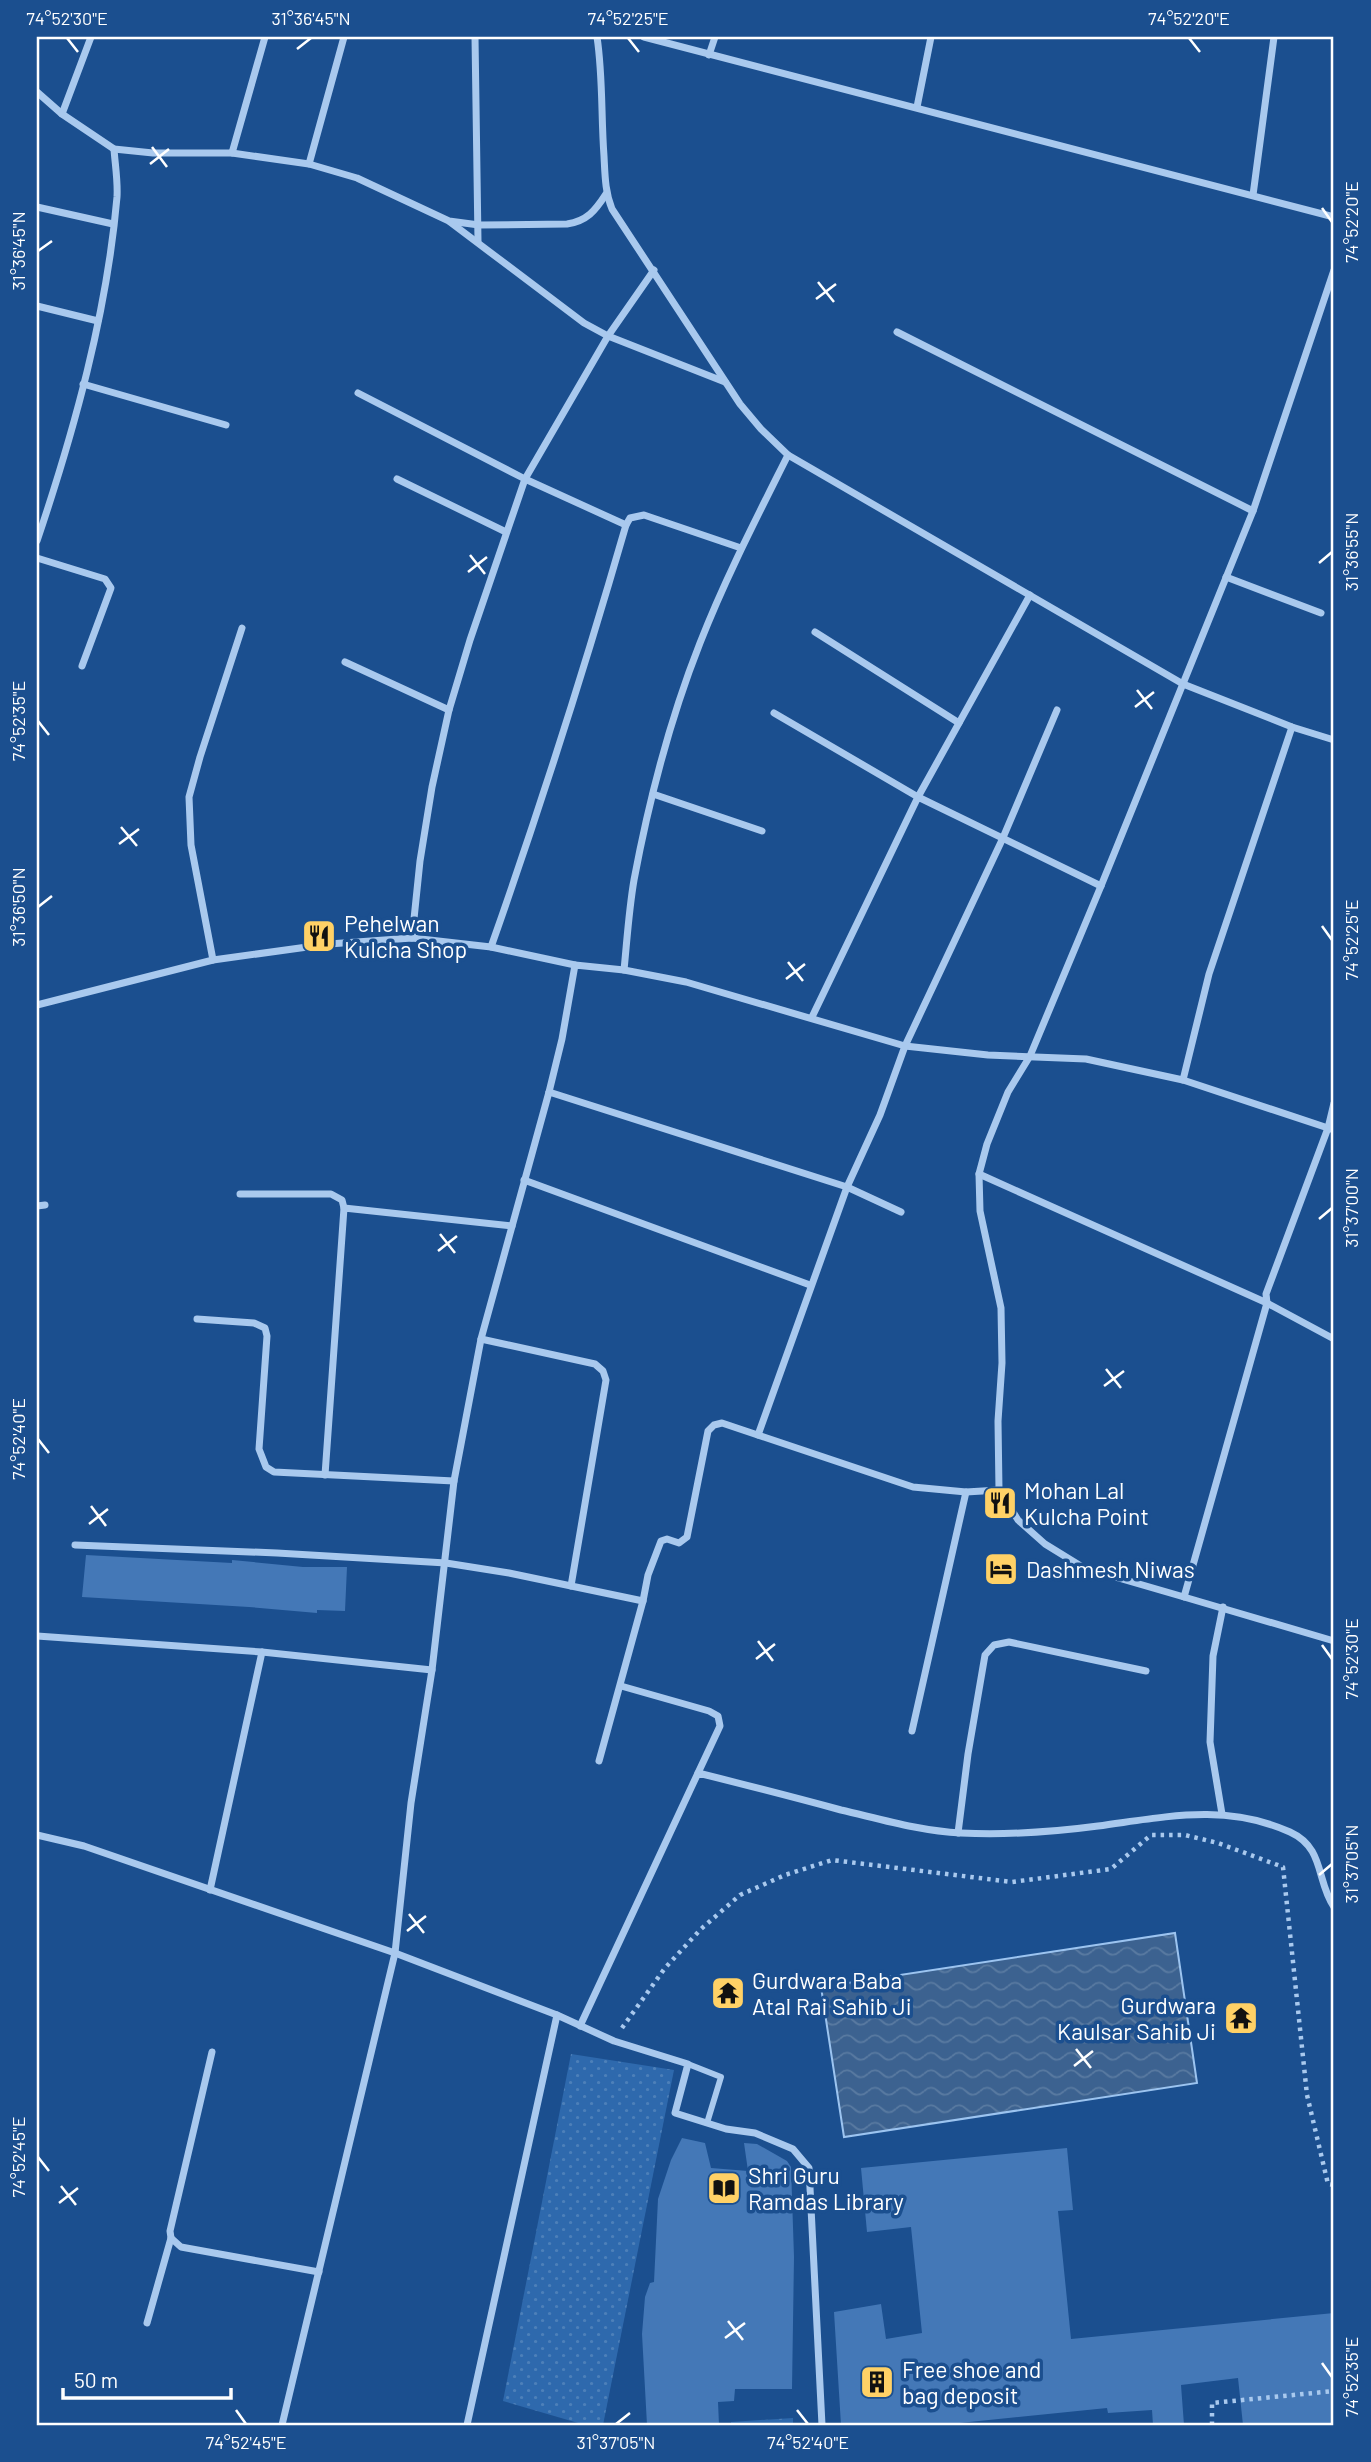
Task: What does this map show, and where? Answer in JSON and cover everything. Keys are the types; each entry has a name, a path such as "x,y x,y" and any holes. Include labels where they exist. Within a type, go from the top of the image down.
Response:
{"street":[{"path":"62,114 92,37"},
{"path":"232,153 265,37"},
{"path":"309,164 344,37"},
{"path":"475,37 478,241"},
{"path":"597,37 601,58 600,107 606,194 623,227 654,270 725,382 761,429 788,455 1184,684 1292,727 1334,740"},
{"path":"644,37 1334,217"},
{"path":"709,55 715,37"},
{"path":"917,107 931,37"},
{"path":"1254,195 1274,37"},
{"path":"37,92 62,114 114,149 153,153 232,153 309,164 357,178 449,221 584,323 608,336 725,382"},
{"path":"37,541 99,321 117,195 114,149"},
{"path":"449,221 479,225 579,222 589,216 606,194"},
{"path":"37,207 113,224"},
{"path":"412,938 420,861 432,787 449,710 525,479 608,336 654,270"},
{"path":"1334,270 1253,511 1030,1056 1008,1092 987,1144 979,1174 981,1211 1001,1308 999,1490 1018,1520 1045,1544 1084,1568 1334,1641"},
{"path":"37,306 99,321"},
{"path":"897,332 1253,511"},
{"path":"83,384 226,425"},
{"path":"358,393 525,479 626,525"},
{"path":"624,970 634,882 653,794 699,646 741,548 788,455"},
{"path":"397,479 506,532"},
{"path":"491,947 546,788 626,525 631,518 644,515 741,548"},
{"path":"37,558 105,579 111,587 82,666"},
{"path":"1226,577 1321,613"},
{"path":"812,1017 918,797 1030,595"},
{"path":"213,960 191,845 189,797 242,628"},
{"path":"814,632 959,723"},
{"path":"345,662 449,710"},
{"path":"758,1435 847,1186 880,1115 905,1046 1002,840 1057,710"},
{"path":"774,713 918,797 1101,886"},
{"path":"1184,1080 1209,974 1292,727"},
{"path":"653,794 762,831"},
{"path":"37,1004 213,960 329,944 412,938 491,947 575,965 624,970 686,982 905,1046 988,1055 1086,1059 1184,1080 1331,1129"},
{"path":"282,2425 395,1953 411,1803 432,1670 454,1481 481,1339 549,1092 562,1039 575,965"},
{"path":"549,1092 847,1186 901,1212"},
{"path":"1184,1597 1266,1303 1266,1294 1331,1129 1334,1104"},
{"path":"979,1174 1266,1303 1334,1339"},
{"path":"524,1180 810,1284"},
{"path":"240,1194 331,1194 342,1200 344,1208 325,1475"},
{"path":"344,1208 512,1226"},
{"path":"197,1319 254,1323 265,1328 267,1336 258,1449 265,1467 274,1472 454,1481"},
{"path":"481,1339 595,1364 603,1371 606,1380 571,1586"},
{"path":"600,1760 648,1575 661,1541 667,1539 679,1543 687,1537 708,1431 715,1425 722,1423 914,1487 966,1492 999,1490"},
{"path":"912,1731 966,1492"},
{"path":"75,1545 446,1563 643,1601"},
{"path":"1222,1814 1210,1742 1213,1656 1223,1607"},
{"path":"37,1636 262,1652 432,1670"},
{"path":"958,1833 985,1655 994,1645 1009,1642 1146,1671"},
{"path":"210,1890 262,1652"},
{"path":"580,2026 720,1727 718,1716 709,1712 621,1686"},
{"path":"698,1773 896,1824 958,1833 1016,1833 1163,1817 1222,1814 1252,1819 1292,1833 1308,1844 1320,1863 1328,1897 1334,1907"},
{"path":"37,1835 84,1846 395,1953 557,2015 614,2041 722,2077 707,2123"},
{"path":"467,2425 557,2015"},
{"path":"147,2323 171,2238 170,2231 212,2052"},
{"path":"688,2064 675,2113 726,2129 755,2133 793,2148 809,2168 822,2425"},
{"path":"171,2238 181,2247 319,2272"}],"path":[{"path":"614,2041 665,1968 701,1929 740,1895 785,1875 832,1860 1012,1882 1111,1868 1152,1835 1185,1835 1218,1843 1283,1867 1307,2095 1328,2184 1334,2185"},
{"path":"1213,2425 1212,2403 1334,2391"}],"shaded area":[{"path":"571,2054 674,2070 603,2425 585,2425 503,2401"},
{"path":"793,2418 793,2425 731,2425 731,2422"}],"water":[{"path":"1175,1933 1197,2083 844,2137 821,1987"}],"building":[{"path":"86,1555 347,1567 345,1611 317,1610 317,1613 82,1597"},
{"path":"682,2138 705,2143 711,2168 748,2171 744,2143 757,2144 787,2161 791,2167 794,2257 792,2389 735,2389 734,2401 718,2402 719,2425 647,2425 642,2334 645,2297 650,2283 654,2282 658,2199 671,2160"},
{"path":"1067,2148 1073,2210 1058,2211 1071,2339 1334,2313 1334,2368 1331,2368 1334,2423 1243,2425 1238,2378 1181,2385 1184,2425 1153,2425 1152,2410 1108,2413 1107,2408 940,2425 841,2425 834,2312 881,2304 886,2339 922,2333 911,2227 867,2232 861,2168"}],"place":[{"name":"Pehelwan Kulcha Shop","path":"319,936"},
{"name":"Mohan Lal Kulcha Point","path":"1000,1503"},
{"name":"Dashmesh Niwas","path":"1001,1569"},
{"name":"Gurdwara Baba Atal Rai Sahib Ji","path":"728,1993"},
{"name":"Gurdwara Kaulsar Sahib Ji","path":"1241,2018"},
{"name":"Shri Guru Ramdas Library","path":"724,2188"},
{"name":"Free shoe and bag deposit","path":"877,2382"}]}
